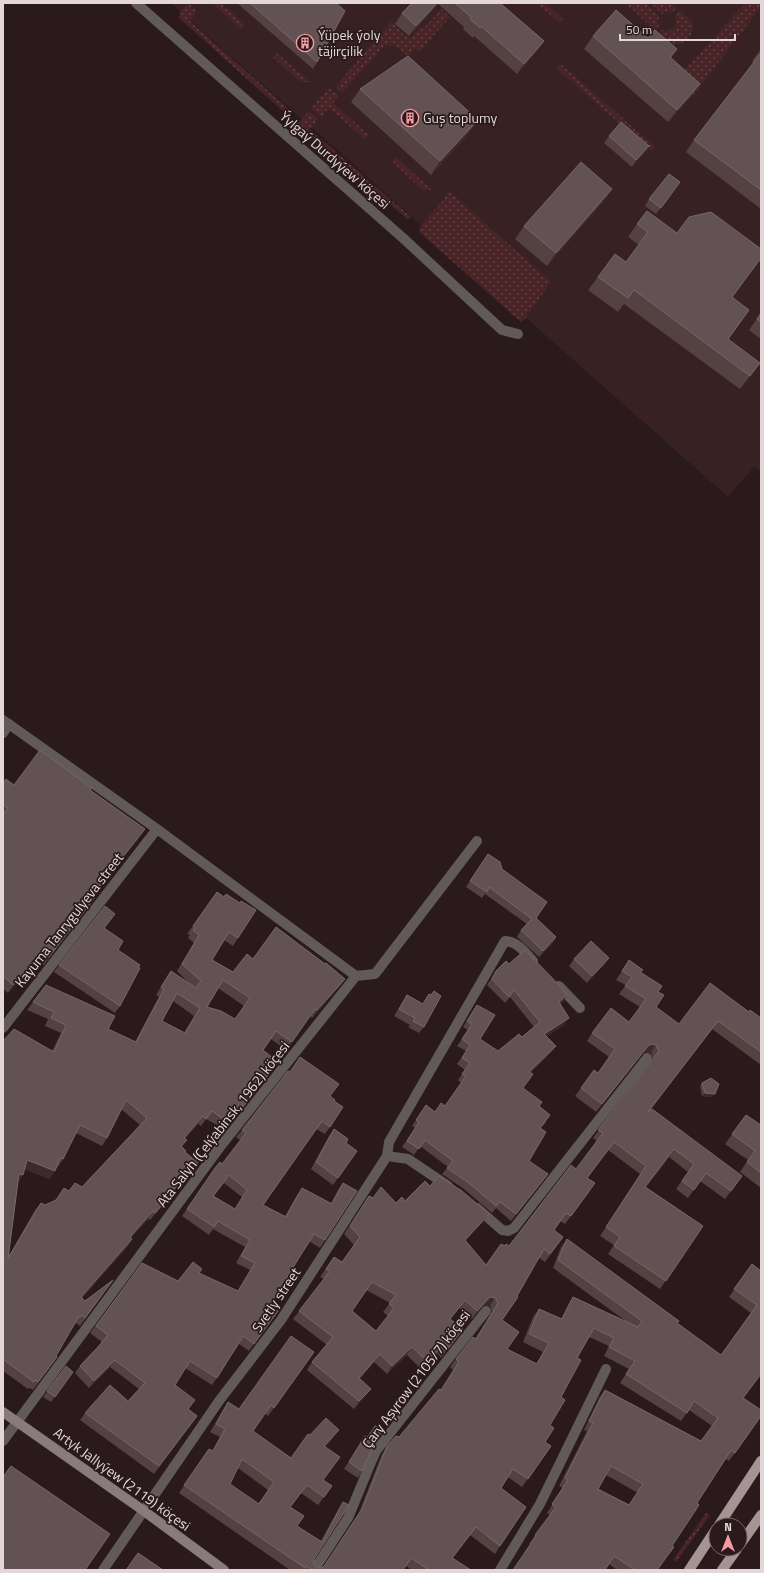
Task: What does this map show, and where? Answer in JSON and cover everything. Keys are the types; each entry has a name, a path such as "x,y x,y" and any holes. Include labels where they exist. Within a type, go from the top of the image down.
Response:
{"main road":[{"path":"724,1517 761,1461"},
{"path":"748,1534 761,1515"},
{"path":"689,1570 708,1541"},
{"path":"722,1570 731,1557"}],"street":[{"name":"Ýylgaý Durdyýew köçesi","path":"136,3 403,238 502,330 518,334"},
{"path":"3,733 6,722 157,829 356,976 375,974 477,841"},
{"name":"Kayuma Tanrygulyeva street","path":"3,1028 157,829"},
{"name":"Svetly street","path":"103,1570 219,1400 281,1320 387,1156 389,1142 505,941 512,941 520,947 542,969"},
{"name":"Ata Salyh (Çelýabinsk, 1962) köçesi","path":"3,1441 220,1147 356,976"},
{"path":"553,980 580,1008"},
{"path":"472,1204 502,1230 508,1231 514,1228 647,1058"},
{"path":"387,1156 408,1159 460,1194"},
{"name":"Çary Aşyrow (2105/7) köçesi","path":"314,1570 348,1518 376,1451 486,1311"},
{"path":"500,1570 540,1504 606,1369"},
{"name":"Artyk Jallyýew (2119) köçesi","path":"3,1412 144,1511 224,1570"}],"shaded area":[{"path":"171,3 761,3 761,472 754,467 728,497"},
{"path":"188,3 197,11 190,21 290,110 285,113 179,18 180,12"},
{"path":"212,3 221,3 244,24 240,29"},
{"path":"537,3 545,3 564,20 560,23"},
{"path":"625,3 645,3 659,16 659,27 656,31"},
{"path":"650,3 672,3 677,7 672,13 668,12 662,14"},
{"path":"745,3 761,3 761,7 693,96 675,81"},
{"path":"441,9 450,17 420,51 415,48 408,56 396,46 385,45 342,93 335,87 391,22 410,39 420,27 423,29"},
{"path":"680,10 693,23 693,28 688,39 682,43 673,45 659,34 662,30 674,28 676,23 675,16"},
{"path":"277,53 311,83 299,81 273,57"},
{"path":"558,65 562,65 655,147 651,151 556,68"},
{"path":"329,88 339,96 333,103 369,135 365,139 329,108 321,117 311,108"},
{"path":"309,111 318,119 310,129 411,217 407,219 297,124"},
{"path":"395,157 432,190 423,190 394,164 393,160"},
{"path":"450,192 551,282 525,319 521,322 419,232 420,227"},
{"path":"706,1513 710,1515 676,1562 673,1560"}],"building":[{"name":"Ýüpek ýoly täjirçilik","path":"250,3 336,3 345,11 317,62"},
{"path":"412,3 437,3 416,26 402,13"},
{"path":"455,3 500,3 544,41 524,64 481,26 480,28 470,19 471,17"},
{"path":"616,10 648,38 655,30 677,49 670,57 700,84 677,110 593,36"},
{"path":"761,53 761,190 694,140"},
{"name":"Guş toplumy","path":"408,56 478,120 440,161 360,89"},
{"path":"621,122 649,146 636,160 609,136"},
{"path":"581,162 612,189 556,253 524,226"},
{"path":"669,174 680,182 661,208 649,199"},
{"path":"647,211 677,233 689,217 711,212 761,249 761,258 732,297 749,310 728,339 760,363 750,376 634,290 628,298 598,277 615,254 626,262 648,232 637,224"},
{"path":"761,313 761,322 757,319"},
{"path":"40,750 92,788 90,790 145,829 93,895 95,897 49,957 47,956 38,967 32,963 13,985 3,976 3,815 8,808 3,805 3,783 6,779 14,785"},
{"path":"488,854 500,862 502,869 547,902 536,918 556,937 543,951 521,930 532,919 489,887 487,892 470,881"},
{"path":"217,892 224,897 226,894 240,903 241,901 256,910 238,938 229,932 212,960 233,972 247,954 253,959 276,927 325,964 326,963 345,979 317,1010 315,1009 292,1042 276,1031 263,1050 278,1062 231,1122 212,1111 206,1119 203,1116 184,1138 187,1140 181,1146 186,1151 185,1152 198,1163 162,1202 163,1204 155,1213 153,1211 130,1237 132,1239 81,1297 85,1301 113,1280 85,1318 82,1315 80,1317 79,1316 56,1356 57,1357 38,1382 35,1380 34,1382 3,1359 3,1041 14,1029 54,1052 66,1025 51,1018 54,1012 33,1002 46,985 115,1016 108,1029 136,1042 164,989 161,987 171,971 196,988 201,981 182,964 199,935 193,930 195,928 193,926","holes":["223,980 250,998 235,1019 221,1011 207,1007","177,993 200,1008 185,1033 162,1021","126,1100 147,1118 82,1187 75,1183 69,1191 64,1188 56,1200 45,1205 41,1203 8,1258 19,1174 23,1175 27,1160 55,1171 60,1158 63,1159 80,1125 107,1138"]},
{"path":"105,906 115,914 104,928 123,941 118,950 140,965 138,967 140,968 120,1006 59,965"},
{"path":"591,941 609,958 592,976 574,959"},
{"path":"525,950 567,995 559,1002 569,1018 544,1034 556,1046 529,1072 533,1074 523,1088 542,1102 539,1106 550,1115 540,1128 546,1132 529,1161 548,1174 516,1214 500,1202 496,1206 469,1183 447,1168 453,1161 425,1140 419,1149 407,1141 419,1122 416,1120 426,1105 435,1112 441,1103 445,1106 466,1076 462,1074 470,1063 462,1058 470,1045 462,1039 472,1024 467,1021 477,1005 495,1015 480,1039 498,1051 519,1034 522,1037 540,1022 514,990 509,997 492,979 496,971 506,961 509,964"},
{"path":"629,960 643,970 640,972 662,986 658,992 664,995 656,1007 679,1024 710,983 749,1012 750,1010 761,1018 761,1052 718,1021 648,1112 652,1109 742,1176 731,1191 706,1173 694,1190 682,1181 694,1164 674,1149 645,1187 703,1226 666,1281 614,1246 620,1237 606,1227 646,1166 614,1142 587,1178 595,1183 571,1216 566,1213 554,1230 563,1237 550,1254 544,1249 517,1296 518,1297 502,1320 519,1332 507,1349 537,1364 549,1343 529,1334 539,1309 562,1319 573,1297 638,1327 642,1321 558,1260 567,1239 679,1321 677,1323 721,1355 757,1305 734,1289 752,1264 761,1271 761,1374 743,1398 761,1410 761,1416 735,1453 731,1450 697,1503 699,1505 672,1546 674,1547 657,1570 635,1570 614,1556 605,1570 513,1570 536,1536 535,1535 556,1507 552,1504 568,1480 565,1478 593,1423 589,1421 605,1390 701,1441 718,1418 694,1401 687,1413 626,1374 635,1361 609,1347 614,1338 594,1328 577,1358 581,1360 561,1397 565,1400 550,1425 554,1428 545,1442 551,1446 528,1479 513,1469 501,1488 526,1507 500,1546 476,1527 452,1558 471,1570 429,1570 411,1558 403,1570 312,1570 307,1566 305,1568 184,1485 209,1449 213,1451 225,1429 216,1424 228,1402 239,1409 291,1336 314,1352 274,1408 271,1405 253,1431 291,1458 308,1434 310,1435 326,1418 339,1430 324,1446 340,1457 323,1480 332,1486 324,1497 307,1485 290,1507 304,1516 297,1526 322,1542 343,1502 349,1505 314,1559 314,1564 316,1567 322,1568 361,1512 387,1446 396,1436 399,1437 439,1389 441,1390 459,1362 456,1359 473,1337 476,1339 498,1303 495,1298 490,1297 477,1311 465,1300 450,1319 463,1329 447,1350 443,1346 428,1362 412,1347 392,1366 380,1354 359,1378 371,1389 359,1401 312,1362 333,1337 299,1311 330,1271 326,1269 334,1257 342,1262 360,1237 350,1226 369,1196 373,1198 381,1187 396,1203 402,1197 405,1201 425,1181 430,1186 439,1176 462,1191 489,1214 465,1240 486,1265 501,1244 505,1246 506,1244 509,1246 571,1165 576,1169 603,1133 598,1130 659,1051 656,1045 651,1044 648,1046 602,1104 581,1088 594,1070 598,1073 615,1049 592,1033 611,1008 629,1022 646,999 625,986 632,977 622,971","holes":["372,1282 396,1295 389,1304 394,1308 376,1331 352,1311","242,1459 274,1482 259,1504 230,1484","611,1466 643,1484 629,1505 598,1489"]},
{"path":"434,991 441,996 424,1027 413,1021 415,1018 399,1009 407,995 423,1004 429,994 431,995"},
{"path":"300,1057 339,1084 330,1096 335,1100 334,1101 343,1107 330,1127 322,1121 263,1205 286,1217 302,1188 332,1204 343,1183 357,1191 325,1240 314,1234 269,1306 278,1311 254,1344 243,1336 217,1378 190,1361 175,1385 195,1400 188,1409 197,1416 159,1466 85,1413 110,1385 128,1401 145,1383 115,1360 94,1381 80,1366 108,1335 96,1326 142,1263 178,1281 193,1262 202,1269 199,1273 238,1291 255,1263 241,1256 250,1240 218,1221 214,1227 187,1209 215,1168 220,1162 222,1164 246,1133 242,1130 288,1071 290,1072","holes":["229,1175 247,1190 235,1209 213,1196"]},
{"path":"711,1078 719,1084 715,1094 705,1093 702,1083"},
{"path":"746,1115 761,1125 761,1173 747,1162 755,1151 732,1134"},
{"path":"334,1129 348,1139 346,1143 357,1151 338,1178 316,1162"},
{"path":"66,1366 73,1372 55,1397 47,1391"},
{"path":"375,1426 383,1430 375,1442 362,1471 349,1462 365,1436 368,1437"},
{"path":"11,1466 110,1534 85,1570 3,1570 3,1477"},
{"path":"138,1553 163,1570 126,1570"}],"place":[{"name":"Ýüpek ýoly täjirçilik","path":"305,43"},
{"name":"Guş toplumy","path":"410,118"}]}
